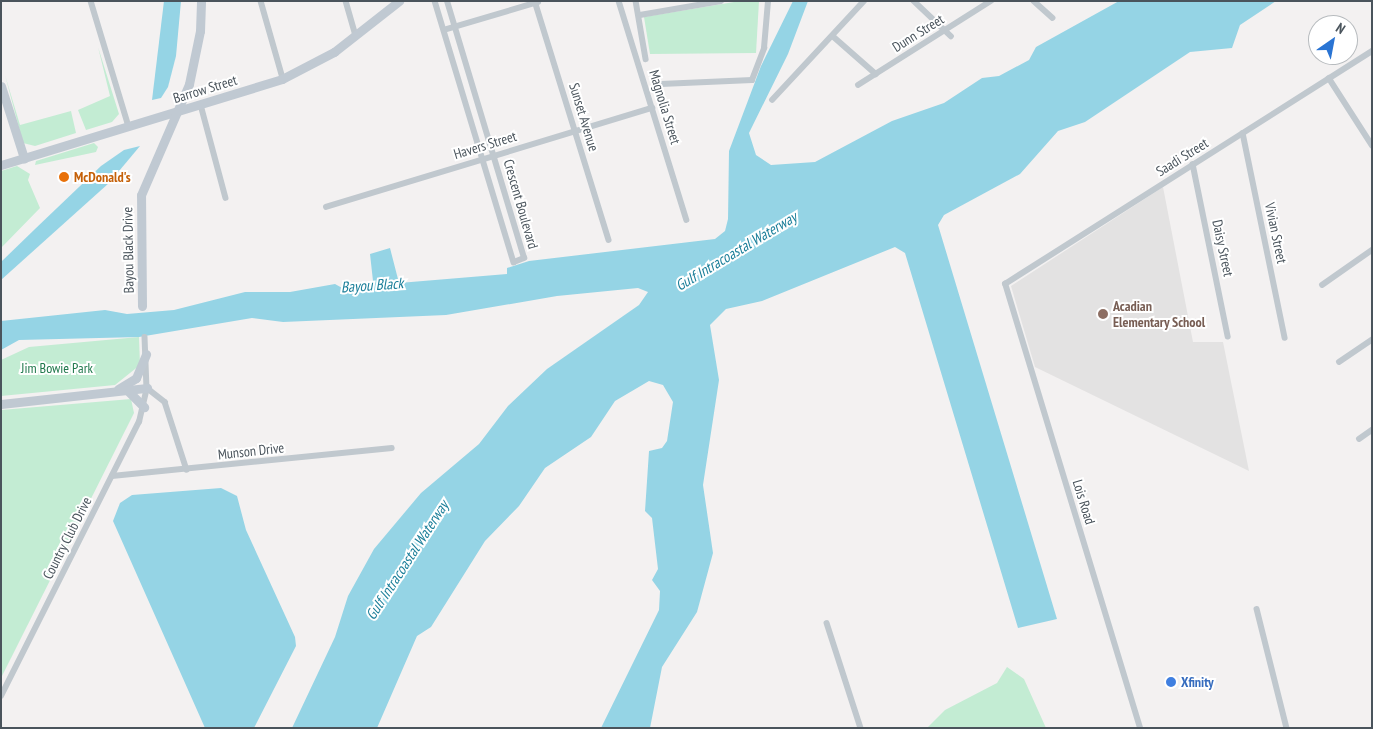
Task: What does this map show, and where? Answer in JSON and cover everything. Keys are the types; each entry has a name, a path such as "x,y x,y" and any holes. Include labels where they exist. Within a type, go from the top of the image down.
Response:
{"main road":[{"name":"Bayou Black Drive","path":"142,306 141,195 178,112 199,37 201,1"},
{"name":"Barrow Street","path":"1,165 201,105 283,78 356,36 399,1"},
{"path":"1,86 24,158"},
{"path":"105,394 129,385 146,354"},
{"path":"1,404 147,388"},
{"path":"128,391 144,406"}],"street":[{"path":"90,1 129,127"},
{"path":"261,1 283,78"},
{"path":"346,1 356,36"},
{"name":"Crescent Boulevard","path":"435,1 514,262 524,258 446,1"},
{"name":"Magnolia Street","path":"619,1 687,220"},
{"path":"636,1 640,15 646,60"},
{"path":"640,15 721,1"},
{"path":"661,84 748,83 764,48 768,1"},
{"path":"772,100 834,37 864,1"},
{"path":"914,1 947,29 951,36"},
{"name":"Dunn Street","path":"858,85 991,1"},
{"path":"1034,1 1053,18"},
{"path":"444,30 537,2"},
{"name":"Sunset Avenue","path":"537,2 609,240"},
{"path":"834,37 876,74"},
{"name":"Saadi Street","path":"1005,284 1372,51"},
{"path":"1329,78 1372,145"},
{"path":"201,105 226,198"},
{"name":"Havers Street","path":"326,207 652,108"},
{"name":"Vivian Street","path":"1243,133 1285,338"},
{"name":"Daisy Street","path":"1193,164 1228,336"},
{"path":"1322,285 1372,250"},
{"name":"Lois Road","path":"1005,284 1140,728"},
{"name":"Country Club Drive","path":"1,696 112,476 144,406 147,388 145,337"},
{"path":"1340,362 1372,340"},
{"path":"147,388 169,409 187,470"},
{"path":"1359,439 1372,430"},
{"name":"Munson Drive","path":"112,476 392,448"},
{"path":"1256,609 1287,728"},
{"path":"827,623 862,728"}],"shaded area":[{"name":"Acadian Elementary School","path":"1163,187 1193,342 1223,342 1249,471 1035,367 1011,286"}],"green space":[{"path":"740,1 759,1 756,53 650,54 644,17"},
{"path":"98,47 119,114 112,122 86,130 78,110 110,96"},
{"path":"5,75 20,125 71,111 76,133 35,146 23,143"},
{"path":"94,143 98,147 96,152 35,165 36,161"},
{"path":"17,166 30,174 28,180 40,208 1,248 1,171"},
{"name":"Jim Bowie Park","path":"139,337 140,365 115,385 1,396 1,360 29,347"},
{"path":"131,399 134,413 1,678 1,410"},
{"path":"1007,667 1024,679 1046,728 927,728 945,710 997,683"}],"water":[{"path":"164,1 181,1 176,56 168,87 161,98 152,100"},
{"path":"793,1 808,1 788,54 749,133 756,155 771,165 815,162 892,121 944,103 982,78 999,76 1029,60 1036,47 1119,1 1276,1 1240,25 1232,48 1190,52 1085,122 1058,131 1020,174 944,215 938,225 1057,619 1018,628 905,253 895,247 762,301 726,309 710,325 719,380 703,485 713,553 697,612 662,667 650,728 601,728 659,610 660,591 652,580 658,569 652,518 645,511 649,451 662,448 667,441 673,402 663,385 649,381 615,401 591,437 545,468 519,506 485,541 431,627 417,636 377,728 292,728 335,637 348,596 374,549 421,493 479,444 508,406 547,369 639,305 648,292 638,288 557,296 446,315 283,322 252,318 139,337 19,340 1,350 1,321 105,310 127,314 174,310 245,292 290,292 335,284 344,289 373,281 370,254 390,248 399,283 507,274 507,268 529,261 715,239 725,231 728,219 729,151 761,66"},
{"path":"140,146 109,183 1,280 1,262 35,229 101,166 124,150"},
{"path":"221,488 237,496 246,530 295,637 296,646 254,728 205,728 113,521 120,503 132,495"}],"place":[{"name":"McDonald's","path":"64,177"},
{"name":"Acadian Elementary School","path":"1103,314"},
{"name":"Xfinity","path":"1171,682"}],"water label":[{"name":"Gulf Intracoastal Waterway","path":"736,251"},
{"name":"Bayou Black","path":"372,285"},
{"name":"Gulf Intracoastal Waterway","path":"407,560"}]}
